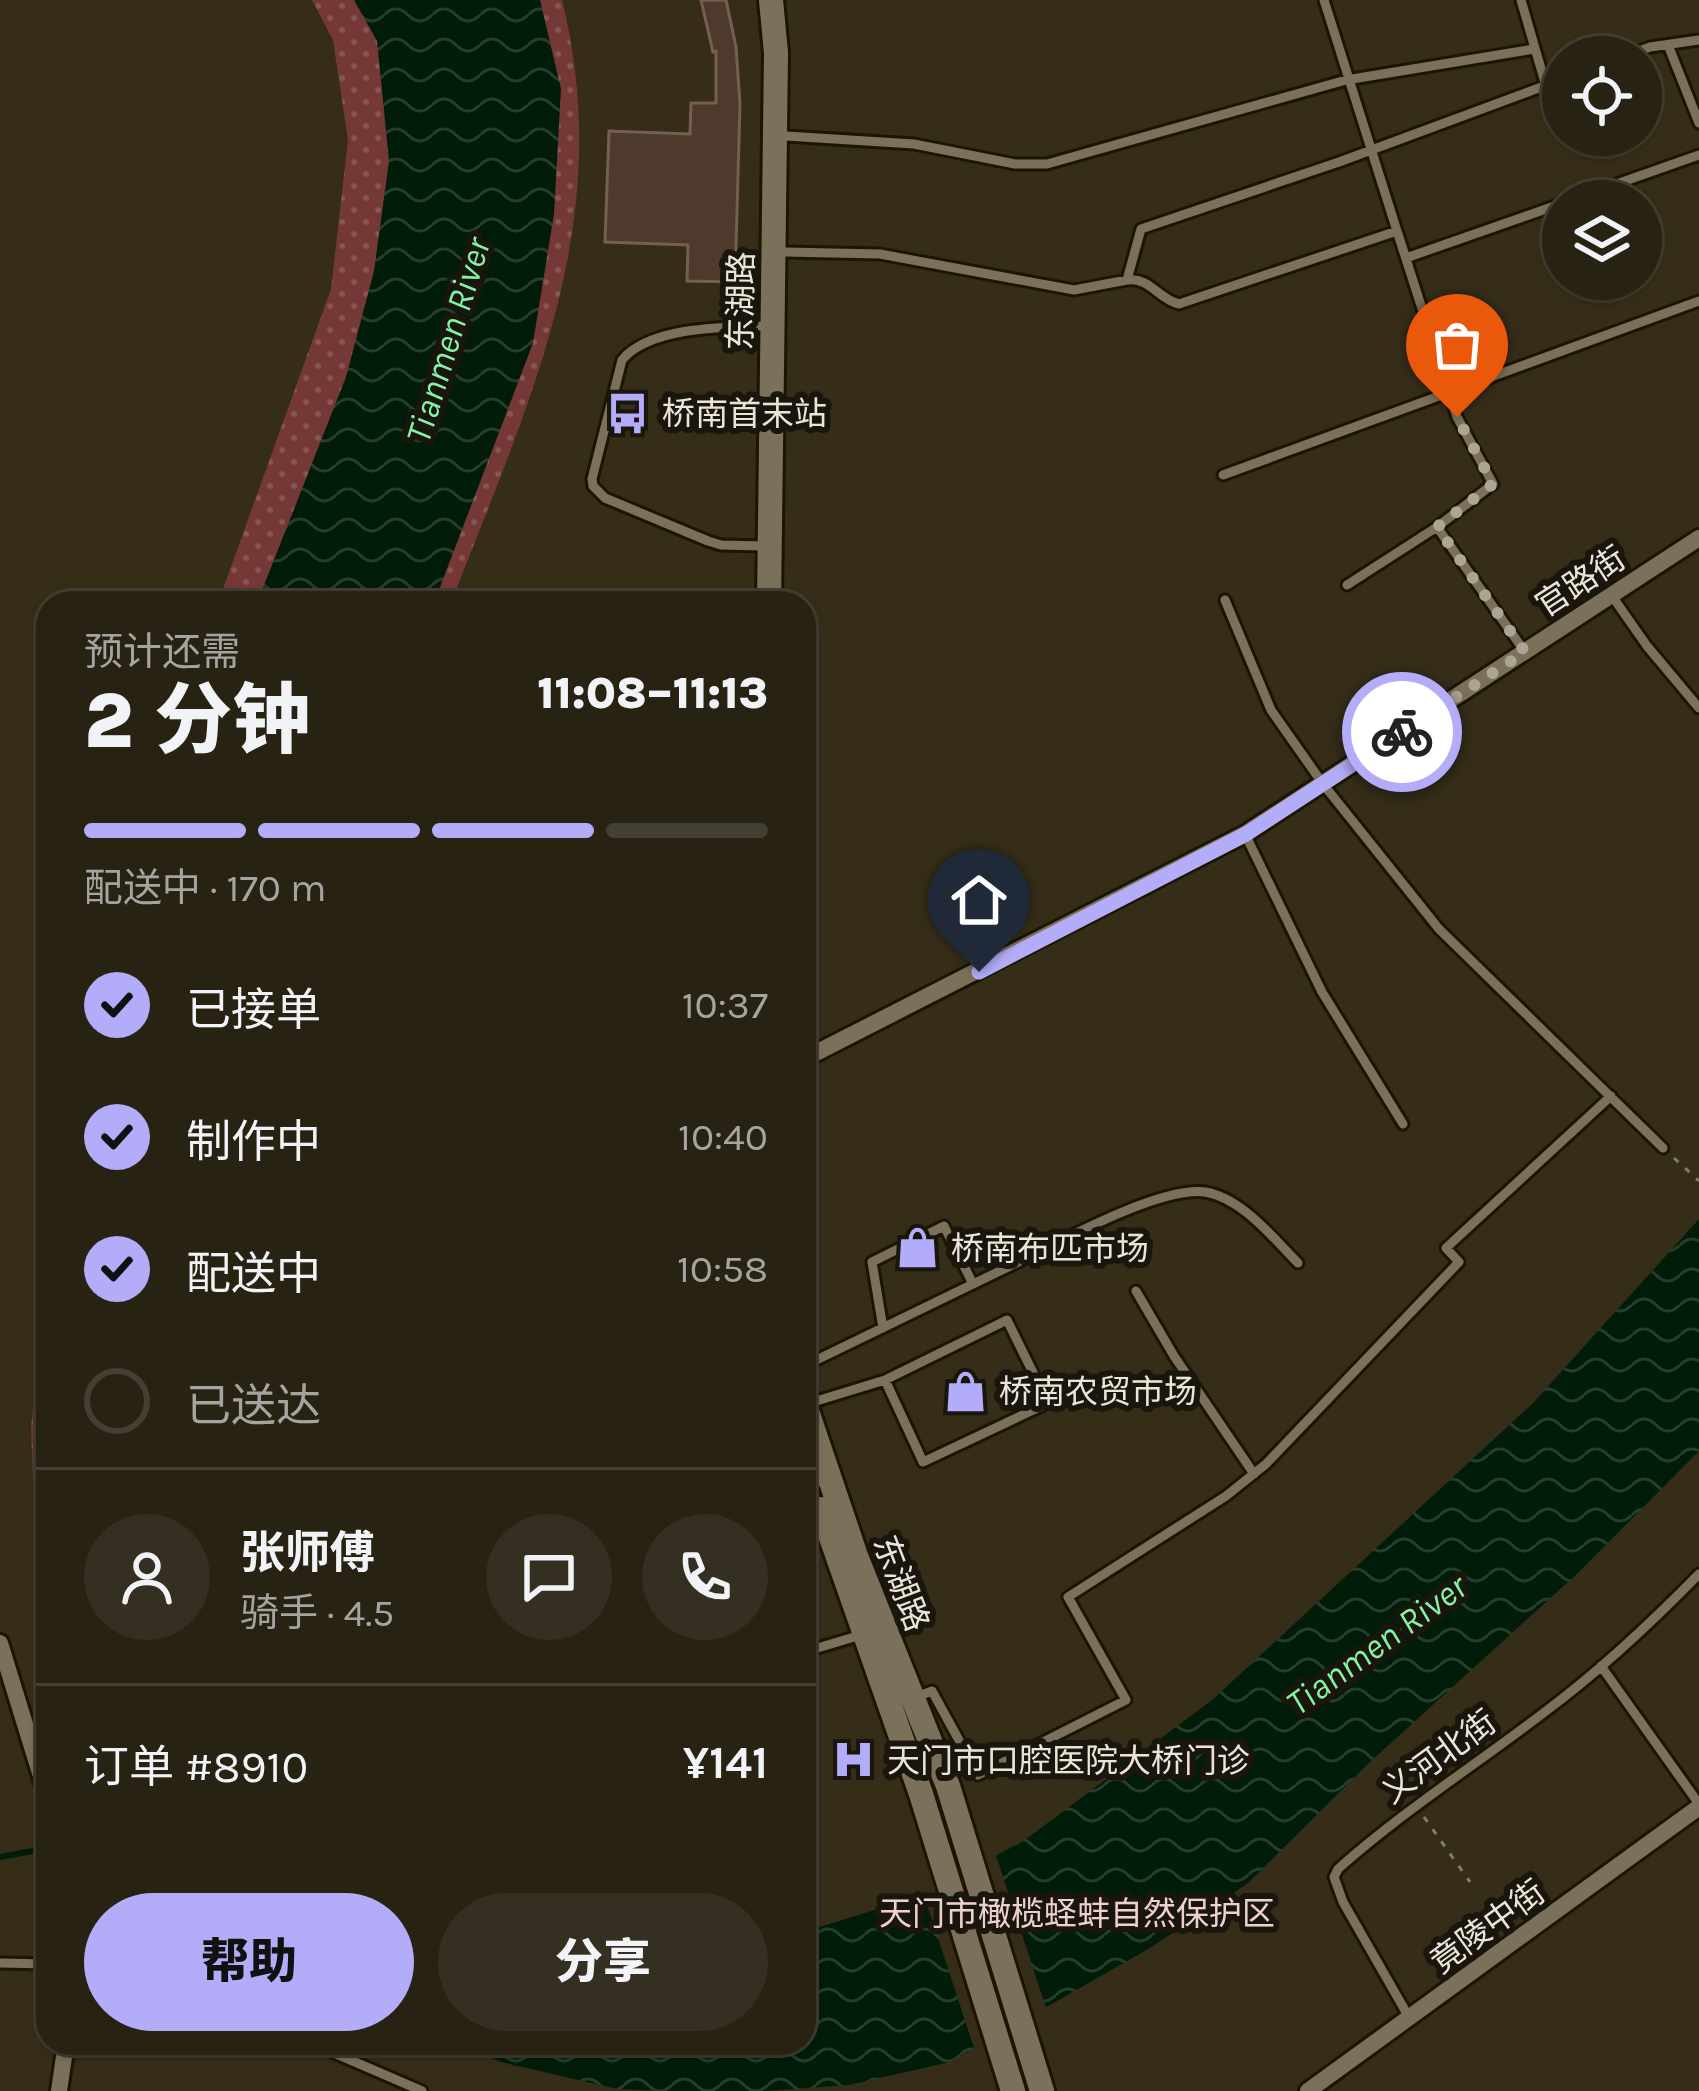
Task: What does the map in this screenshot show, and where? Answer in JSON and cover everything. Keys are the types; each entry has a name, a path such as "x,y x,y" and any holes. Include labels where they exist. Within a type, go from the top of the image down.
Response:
{"main road":[{"name":"东湖路","path":"769,591 776,53 771,0"},
{"name":"东湖路","path":"781,0 786,136 782,591"},
{"name":"东湖路","path":"816,1485 874,1630 1011,2086"},
{"name":"东湖路","path":"874,1630 913,1698 948,1786 1038,2082"}],"street":[{"name":"官路街","path":"816,1053 1246,834 1699,538"},
{"path":"0,1642 36,1760"},
{"name":"竟陵中街","path":"1308,2091 1699,1806"},
{"path":"59,2091 64,2055"}],"lane":[{"path":"1324,0 1457,417 1493,484 1347,585"},
{"path":"1521,0 1542,74"},
{"path":"1662,47 1699,40"},
{"path":"1668,45 1699,123"},
{"path":"786,136 914,144 1016,164 1047,164 1346,80 1534,49"},
{"path":"1127,280 1141,229 1542,87"},
{"path":"1628,180 1699,155"},
{"path":"1406,258 1542,210"},
{"path":"785,252 880,254 1074,290 1142,280 1164,299 1179,304 1397,231"},
{"path":"1223,475 1699,301"},
{"path":"770,546 708,541 605,498 592,479 622,360 628,353 705,328 772,326"},
{"path":"1437,527 1525,652"},
{"path":"1612,596 1699,708"},
{"path":"1225,600 1270,710 1322,784 1439,929 1663,1148"},
{"path":"1246,834 1322,992 1402,1124"},
{"path":"913,1698 932,1691 978,1775 1126,1700 1068,1597 1137,1556 1254,1474 1459,1262 1446,1247 1611,1096"},
{"path":"816,1360 1151,1201 1190,1191 1212,1193 1234,1204 1298,1263"},
{"path":"883,1328 872,1262 944,1226 973,1285"},
{"path":"1136,1291 1254,1474"},
{"path":"816,1400 885,1380 1007,1320 1048,1403 923,1462 885,1380"},
{"name":"义河北街","path":"1410,2020 1343,1902 1334,1877 1347,1860 1416,1806 1547,1711 1699,1574"},
{"path":"816,1648 874,1630"},
{"path":"1601,1666 1699,1806"},
{"path":"0,1963 36,1964"},
{"path":"339,2055 422,2091"}],"path":[{"path":"1663,1148 1699,1181"},
{"path":"1416,1806 1470,1882"}],"shaded area":[{"path":"312,0 562,0 576,82 579,160 572,235 535,382 456,591 222,591 331,289 348,140 333,40"},
{"path":"36,1371 36,1552 31,1429"}],"water":[{"name":"Tianmen River","path":"354,0 540,0 561,89 554,214 533,343 439,591 262,591 346,377 374,271 389,161 377,41"},
{"name":"天门市橄榄蛏蚌自然保护区","path":"1699,1219 1699,1451 1578,1573 1370,1762 1247,1884 1150,1948 950,2062 849,2085 767,2091 617,2089 484,2055 816,2055 816,1928 912,1898 1022,1842 1212,1700 1532,1404"}],"pier":[{"path":"994,1849 1048,2014 976,2054 921,1886"}],"building":[{"path":"701,0 726,0 736,47 740,104 735,282 687,281 688,245 605,242 609,131 690,134 691,103 716,103 716,51"}],"waterway":[{"path":"0,1857 36,1850"}],"way so far":[{"path":"1402,732 1525,652 1437,527 1493,484 1457,417"}],"place":[{"name":"桥南首末站","path":"628,413"},
{"name":"桥南布匹市场","path":"917,1248"},
{"name":"桥南农贸市场","path":"965,1391"},
{"name":"天门市口腔医院大桥门诊","path":"853,1760"}],"route":[{"path":"979,972 1246,834 1402,732"}]}
